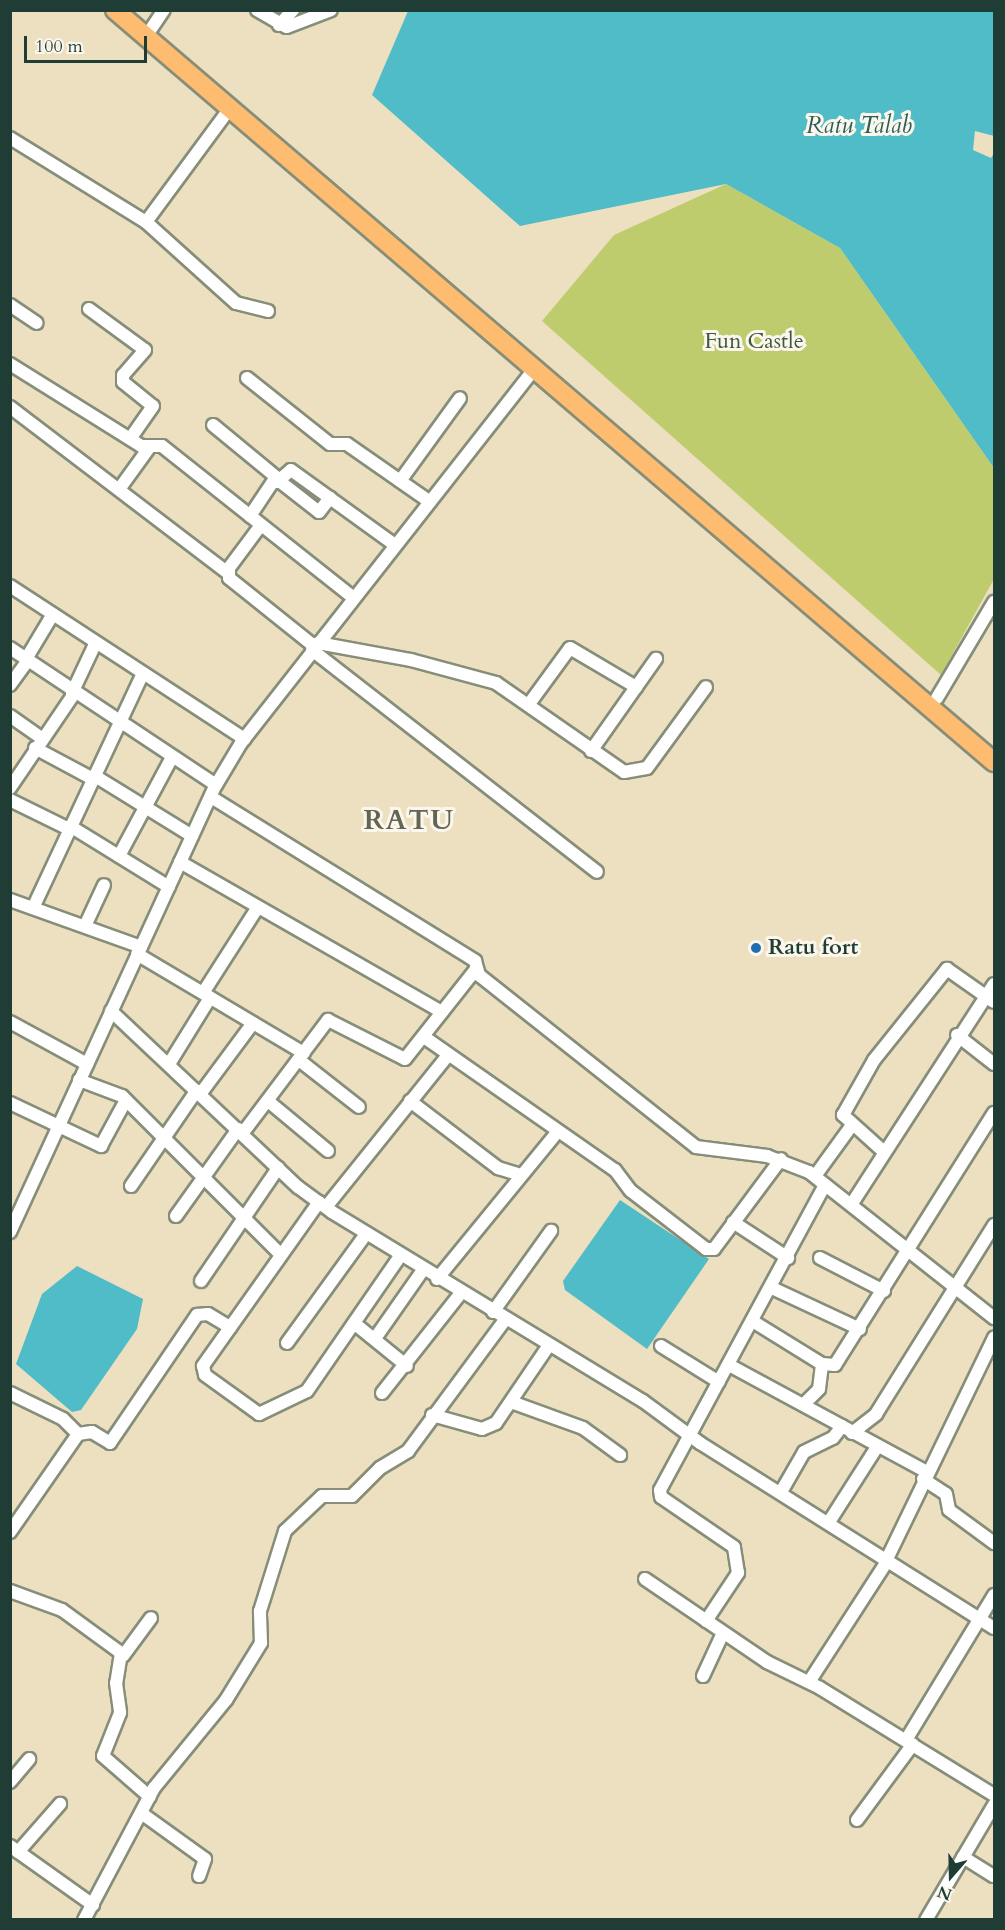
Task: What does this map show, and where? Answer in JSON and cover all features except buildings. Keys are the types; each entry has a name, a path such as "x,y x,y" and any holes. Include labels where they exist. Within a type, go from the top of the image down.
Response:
{"highway":[{"path":"115,10 533,371 994,762"},
{"path":"130,10 994,748"}],"street":[{"path":"151,29 164,10"},
{"path":"257,10 279,25 292,26 331,10"},
{"path":"279,25 293,10"},
{"path":"146,222 230,108"},
{"path":"10,138 146,222 236,303 267,311"},
{"path":"10,304 37,323"},
{"path":"89,309 145,350 123,379 153,410 130,439"},
{"path":"10,364 130,439 148,448 162,446 354,598"},
{"path":"10,1232 216,785 245,739 315,647 533,371"},
{"path":"247,378 330,444 347,444 430,502"},
{"path":"400,481 460,398"},
{"path":"10,407 120,488 228,573 235,588 315,647 597,872"},
{"path":"213,425 273,473 278,481 319,512 330,498"},
{"path":"120,488 148,448"},
{"path":"250,516 278,481 291,470 395,545"},
{"path":"228,573 261,525"},
{"path":"10,586 245,739"},
{"path":"937,698 994,602"},
{"path":"10,686 53,614"},
{"path":"10,788 73,693 96,642"},
{"path":"315,647 480,677 529,704 591,751 624,772 648,768 706,687"},
{"path":"10,648 121,725 216,785"},
{"path":"529,704 570,648 636,687"},
{"path":"591,751 656,659"},
{"path":"33,908 121,725 143,673"},
{"path":"10,716 38,743 192,836"},
{"path":"119,856 143,806 172,757"},
{"path":"211,797 471,959 476,969 696,1147 781,1159 814,1176 954,1291 994,1318"},
{"path":"10,800 70,827 169,887"},
{"path":"180,861 442,1012"},
{"path":"85,926 104,885"},
{"path":"10,900 85,926 139,950 253,1023 301,1057 359,1107"},
{"path":"169,1064 206,995 258,907"},
{"path":"176,1216 203,1177 268,1101 330,1019 402,1059 424,1037 476,969"},
{"path":"883,1151 852,1125 843,1112 863,1085 864,1073 943,971 957,972 990,999"},
{"path":"851,1205 957,1035 990,999 994,984"},
{"path":"111,1011 278,1168 323,1205 437,1279 549,1345 994,1628"},
{"path":"10,1022 87,1064"},
{"path":"131,1185 253,1023"},
{"path":"957,1035 994,1064"},
{"path":"424,1037 615,1170 631,1191 706,1249 714,1249 781,1159"},
{"path":"400,1256 307,1391 278,1401 263,1415 203,1372 230,1327 281,1256 448,1055"},
{"path":"79,1080 126,1100 281,1256"},
{"path":"10,1103 57,1129 103,1146 126,1100"},
{"path":"268,1101 328,1152"},
{"path":"410,1101 498,1168 521,1175"},
{"path":"754,1322 822,1364 837,1364 909,1254 994,1113"},
{"path":"814,1176 852,1125"},
{"path":"437,1279 558,1131"},
{"path":"201,1281 242,1216 278,1168"},
{"path":"706,1621 739,1569 731,1543 660,1495 689,1435 754,1322 825,1185"},
{"path":"733,1222 788,1258"},
{"path":"781,1492 804,1452 876,1414 994,1225"},
{"path":"493,1312 551,1231"},
{"path":"287,1343 366,1234"},
{"path":"820,1258 884,1291"},
{"path":"376,1337 423,1270"},
{"path":"772,1288 860,1329"},
{"path":"382,1393 407,1366 461,1293"},
{"path":"10,1532 78,1434 92,1432 111,1441 200,1313 230,1327"},
{"path":"84,1920 169,1766 225,1700 261,1643 260,1611 285,1531 322,1496 355,1494 380,1468 408,1451 432,1415 506,1320"},
{"path":"354,1323 376,1337 407,1366"},
{"path":"809,1682 888,1559 925,1476 994,1338"},
{"path":"432,1415 482,1429 496,1423 513,1403 549,1345"},
{"path":"661,1346 719,1383"},
{"path":"804,1404 819,1389 822,1364"},
{"path":"729,1365 804,1404 925,1476 946,1494 949,1510 994,1543"},
{"path":"10,1393 63,1419 78,1434"},
{"path":"513,1403 574,1424 620,1455"},
{"path":"829,1522 877,1447"},
{"path":"645,1579 723,1633 809,1682 994,1795"},
{"path":"10,1591 62,1610 123,1656"},
{"path":"857,1820 909,1742 994,1595"},
{"path":"150,1797 103,1756 120,1713 116,1683 123,1656 151,1618"},
{"path":"703,1676 723,1633"},
{"path":"10,1782 29,1759"},
{"path":"60,1804 14,1849 93,1905"},
{"path":"926,1920 994,1805"},
{"path":"144,1815 205,1859 200,1876"},
{"path":"963,1857 994,1876"}],"green space":[{"name":"Fun Castle","path":"726,184 840,248 994,468 994,579 941,675 542,321 614,235"}],"water":[{"name":"Ratu Talab","path":"408,11 994,11 994,136 975,131 973,150 991,158 994,153 994,468 840,248 726,184 520,226 372,95"},
{"path":"620,1200 709,1259 647,1349 565,1290 563,1281"},
{"path":"77,1266 143,1299 137,1329 81,1410 72,1412 16,1364 42,1294"}],"place":[{"name":"Ratu fort","path":"756,948"}],"district":[{"name":"RATU","path":"409,820"}]}
